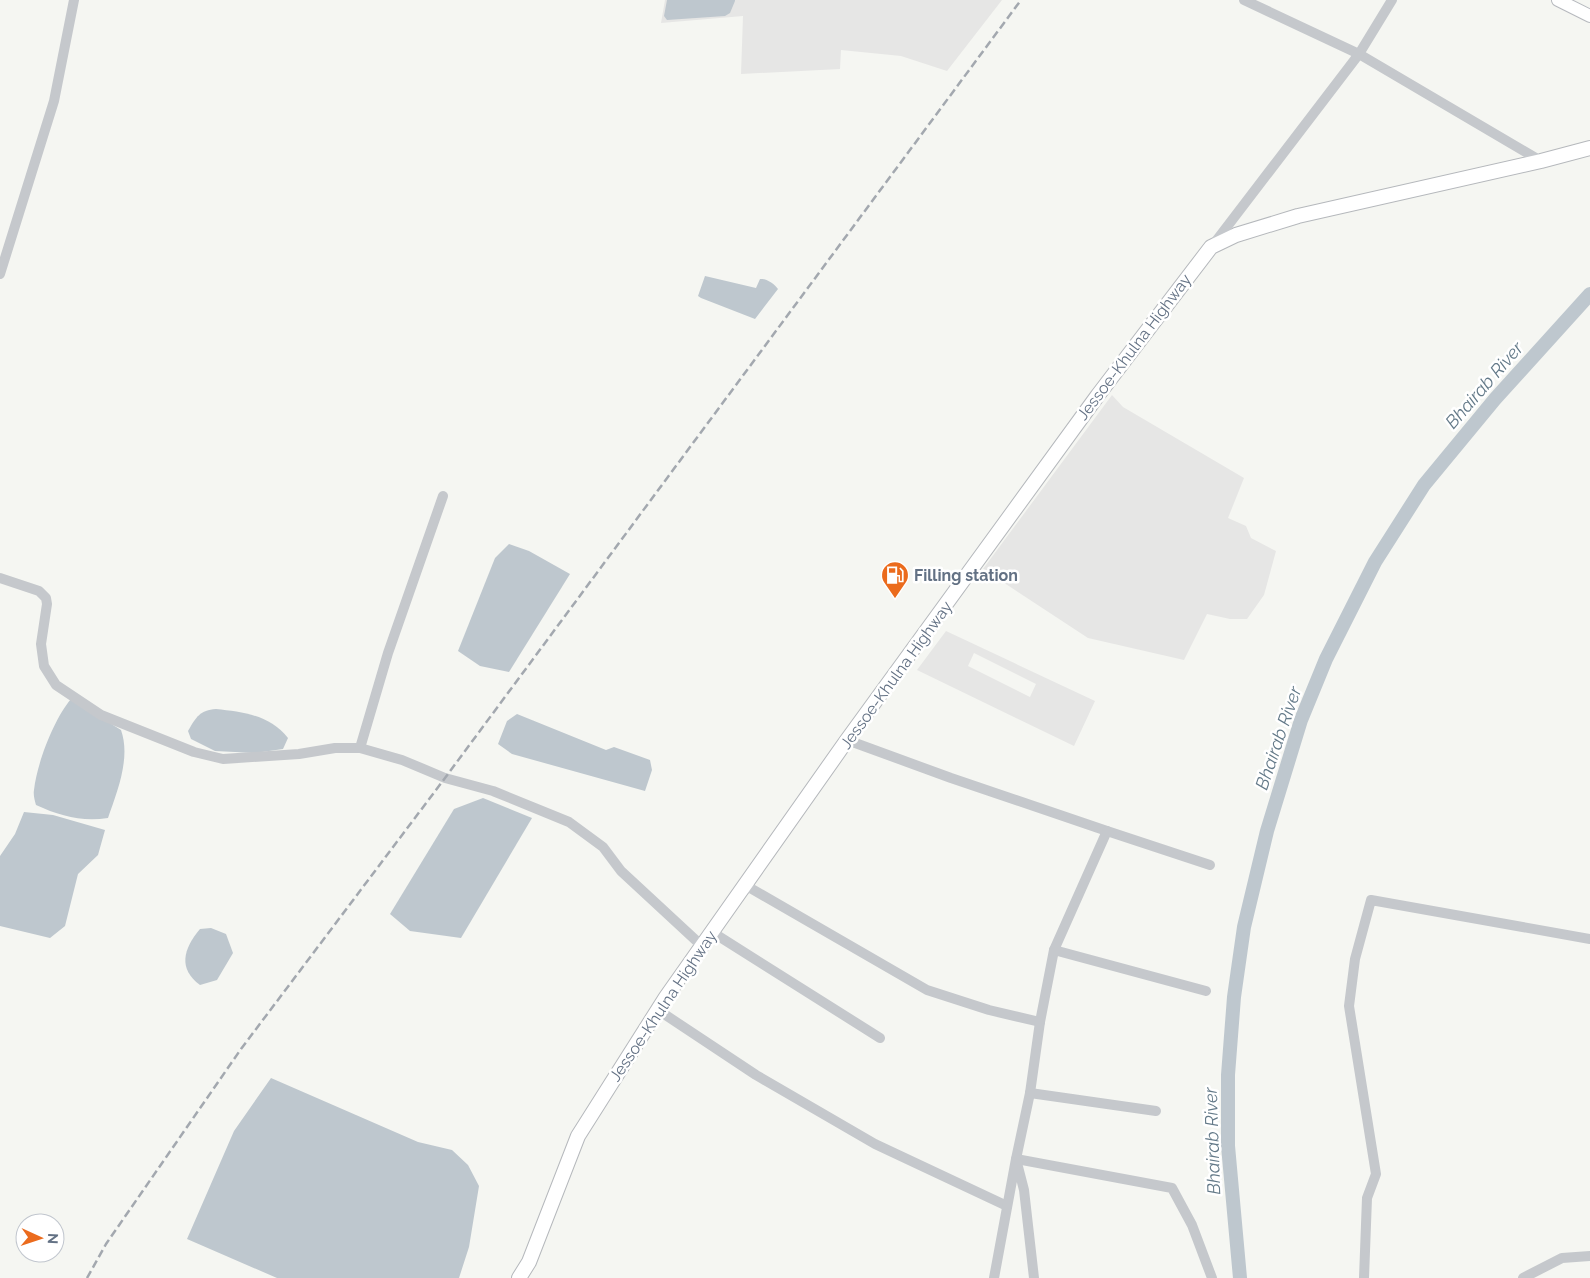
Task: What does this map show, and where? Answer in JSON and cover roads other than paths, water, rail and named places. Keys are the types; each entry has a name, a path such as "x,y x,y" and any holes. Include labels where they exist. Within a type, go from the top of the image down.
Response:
{"highway":[{"name":"Jessoe-Khulna Highway","path":"519,1278 529,1262 578,1136 658,1010 847,740 1098,395 1211,247 1236,235 1298,216 1541,161 1590,148"}],"main road":[{"path":"1558,0 1590,16"}],"street":[{"path":"0,274 54,101 74,0"},
{"path":"1244,0 1360,54 1541,161"},
{"path":"1211,247 1360,54 1392,0"},
{"path":"360,748 388,653 443,496"},
{"path":"0,578 39,591 46,598 47,604 41,644 44,666 56,685 101,716 194,752 223,759 299,754 335,748 360,748 402,760 445,778 493,791 569,822 603,846 621,871 702,946"},
{"path":"847,740 951,778 1210,865"},
{"path":"994,1278 1030,1094 1040,1022 1054,950 1107,831"},
{"path":"745,885 927,990 989,1010 1040,1022"},
{"path":"1364,1278 1367,1198 1376,1174 1349,1006 1356,959 1370,900 1590,938"},
{"path":"712,932 880,1038"},
{"path":"1054,950 1206,991"},
{"path":"658,1010 756,1075 875,1144 1007,1206"},
{"path":"1030,1094 1156,1111"},
{"path":"1016,1159 1024,1190 1034,1278"},
{"path":"1016,1159 1172,1188 1192,1225 1212,1278"},
{"path":"1523,1278 1562,1258 1590,1256"}],"waterway":[{"name":"Bhairab River","path":"1240,1278 1228,1146 1228,1075 1234,997 1244,927 1267,831 1301,720 1326,659 1375,562 1424,485 1495,399 1590,294"}],"railway":[{"path":"87,1278 106,1244 241,1049 445,778 1021,0"}],"place":[{"name":"Filling station","path":"895,599"}]}
